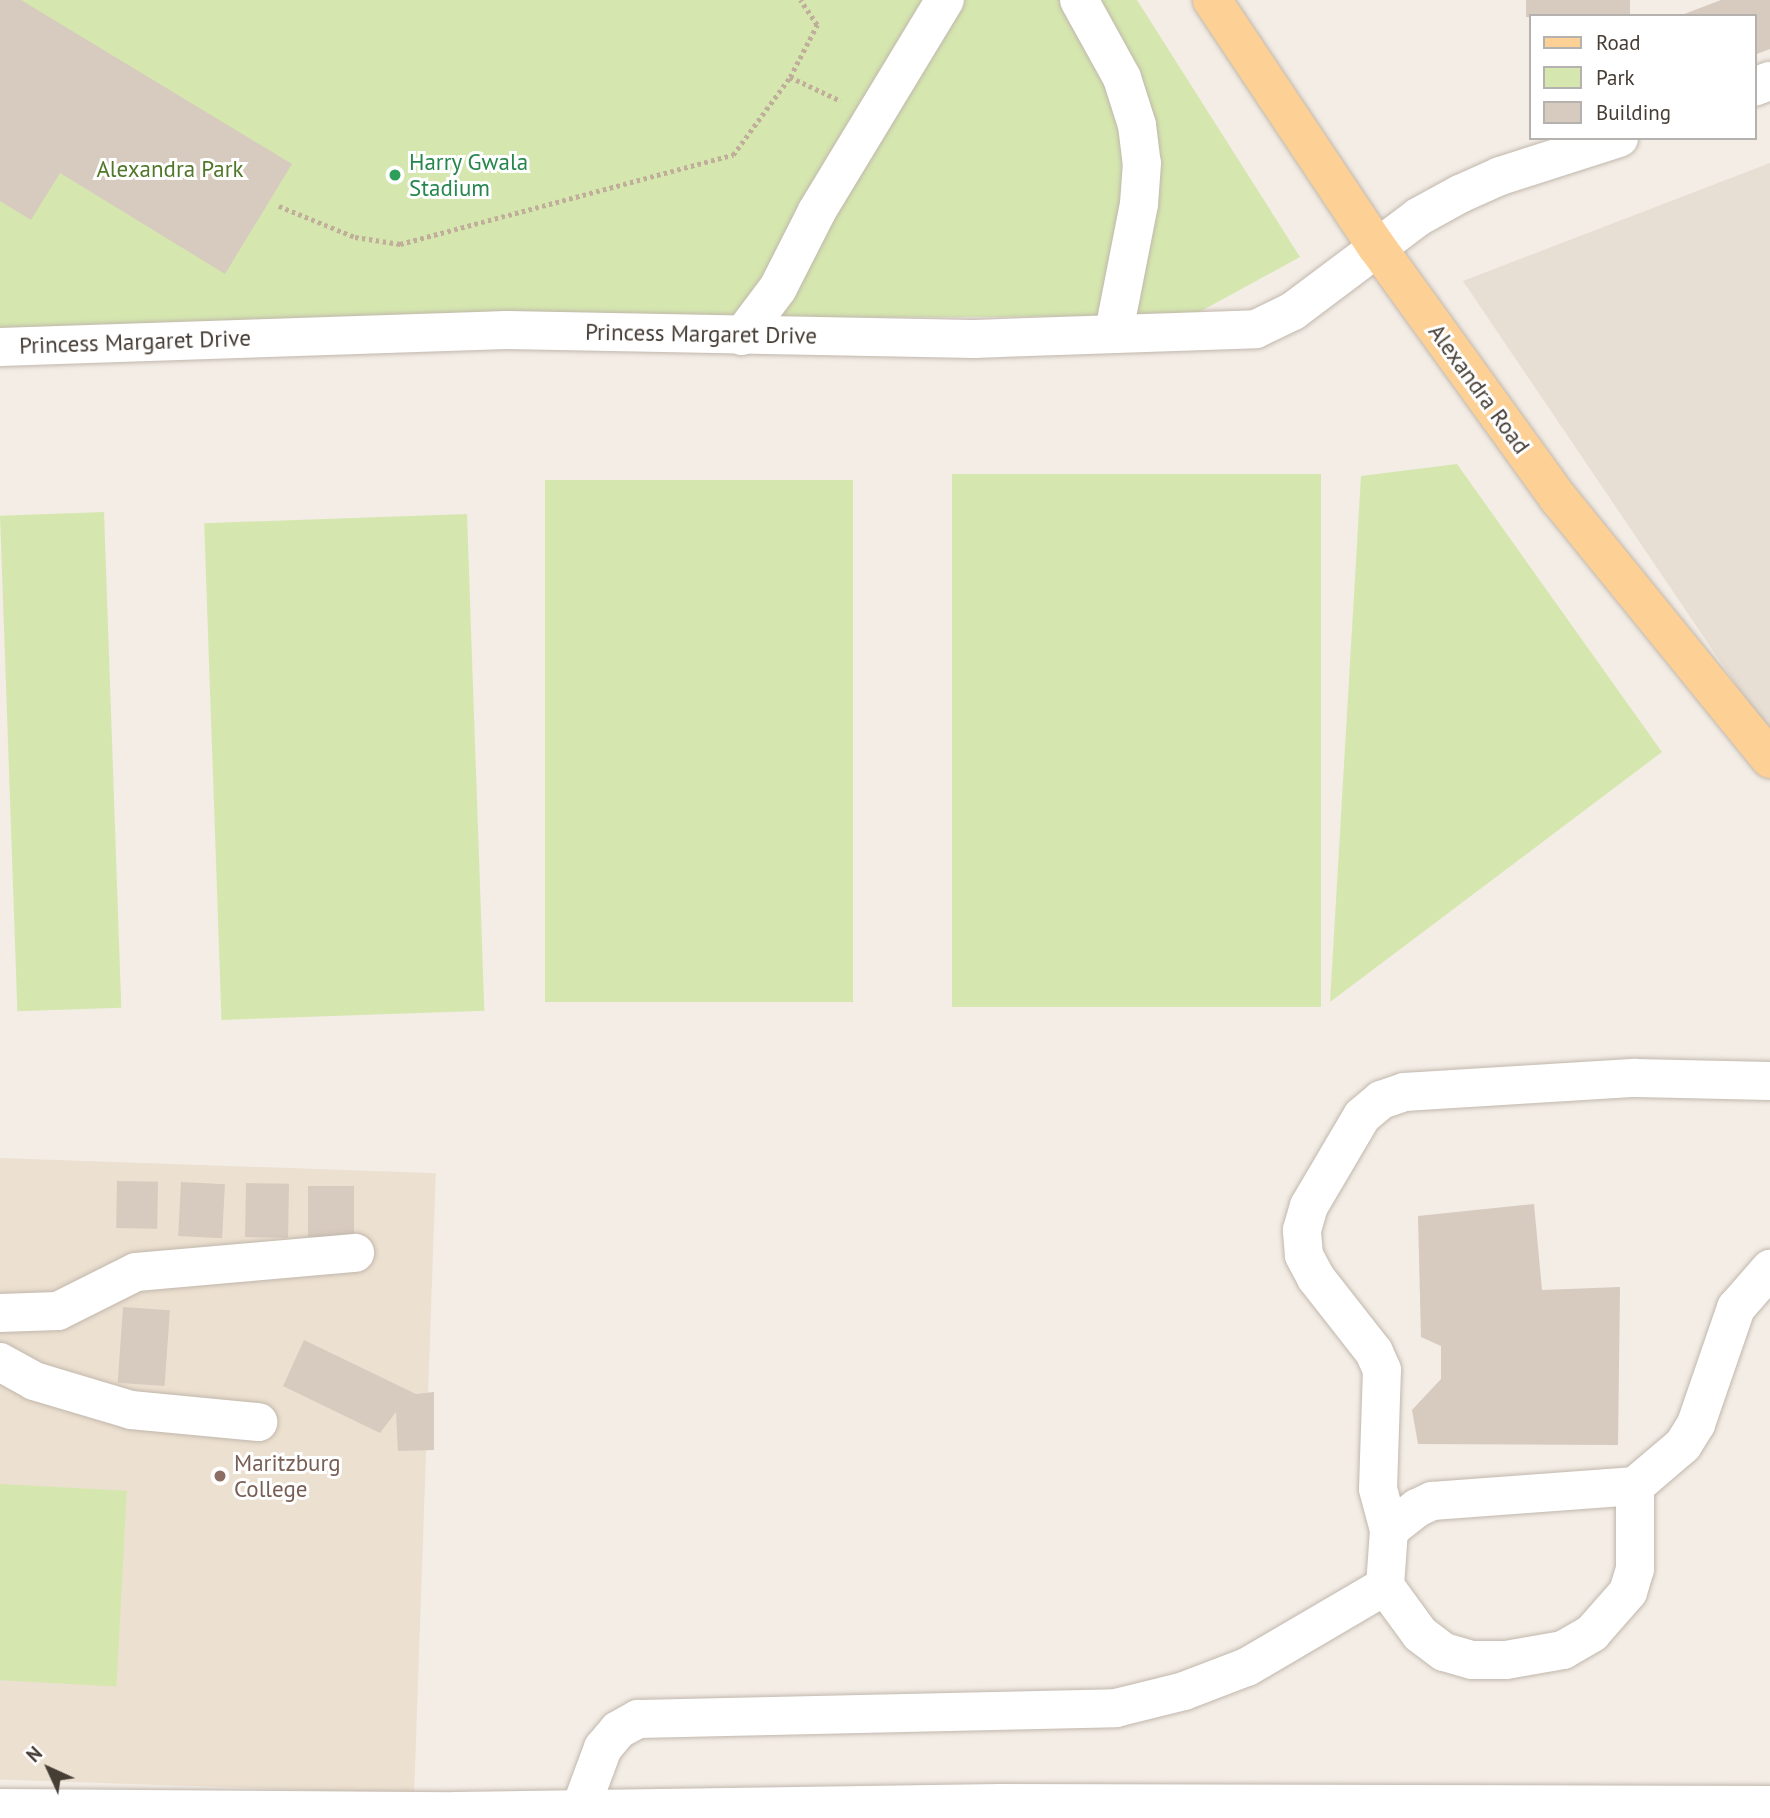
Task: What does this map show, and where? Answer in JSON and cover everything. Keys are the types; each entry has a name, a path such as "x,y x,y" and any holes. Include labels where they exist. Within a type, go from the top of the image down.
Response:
{"main road":[{"name":"Alexandra Road","path":"1212,0 1377,247 1559,499 1770,759"}],"street":[{"path":"742,335 778,288 872,116 945,0"},
{"path":"1079,0 1122,78 1137,125 1142,163 1139,204 1114,331"},
{"name":"Princess Margaret Drive","path":"0,347 507,330 974,339 1114,331 1256,329 1293,310 1377,247 1460,194 1500,176 1613,140"},
{"path":"1635,1486 1635,1569 1628,1592 1592,1633 1563,1650 1506,1660 1472,1660 1444,1652 1420,1633 1385,1586 1389,1530 1378,1489 1382,1370 1374,1352 1316,1278 1304,1255 1302,1230 1309,1206 1362,1116 1381,1100 1404,1092 1636,1078 1770,1081"},
{"path":"0,1313 58,1311 89,1298 121,1276 136,1272 355,1253"},
{"path":"1389,1530 1401,1516 1432,1501 1635,1486 1683,1445 1696,1424 1736,1308 1770,1269"},
{"path":"0,1362 34,1381 131,1410 258,1422"},
{"path":"581,1807 603,1748 618,1730 638,1719 1116,1708 1173,1694 1247,1667 1385,1586"},
{"path":"1,1818 0,1808 454,1814 581,1807 778,1811 1647,1813 1770,1805"}],"path":[{"path":"279,206 355,237 400,244 733,155 790,77 817,25 800,0"},
{"path":"790,77 872,116"}],"shaded area":[{"path":"1770,163 1770,735 1463,281"},
{"name":"Maritzburg College","path":"0,1158 436,1173 414,1794 0,1779"}],"green space":[{"name":"Harry Gwala Stadium","path":"0,0 1137,0 1300,257 1192,316 377,320 0,353"},
{"path":"1457,464 1662,752 1330,1002 1361,476"},
{"path":"952,474 1321,474 1321,1007 952,1007"},
{"path":"545,480 853,480 853,1002 545,1002"},
{"path":"104,512 121,1008 17,1011 0,516"},
{"path":"467,514 484,1011 222,1020 204,523"},
{"path":"0,1484 127,1491 117,1686 0,1680"}],"building":[{"path":"0,0 21,0 292,164 225,274 60,173 31,220 0,201"},
{"path":"1526,0 1630,0 1630,14 1528,14 1526,17"},
{"path":"1721,0 1770,0 1770,49 1756,54 1756,14 1684,14"},
{"path":"117,1181 158,1182 157,1229 116,1228"},
{"path":"181,1182 225,1184 222,1238 178,1236"},
{"path":"246,1183 289,1184 288,1238 245,1237"},
{"path":"308,1186 354,1186 354,1237 308,1237"},
{"path":"1534,1204 1542,1290 1620,1287 1618,1445 1418,1444 1412,1410 1441,1379 1441,1346 1421,1337 1418,1216"},
{"path":"123,1307 170,1310 165,1386 118,1383"},
{"path":"304,1340 416,1394 434,1392 434,1450 398,1451 396,1412 380,1433 283,1386"}],"place":[{"name":"Harry Gwala Stadium","path":"395,175"},
{"name":"Maritzburg College","path":"220,1476"}],"park label":[{"name":"Alexandra Park","path":"170,169"}]}
